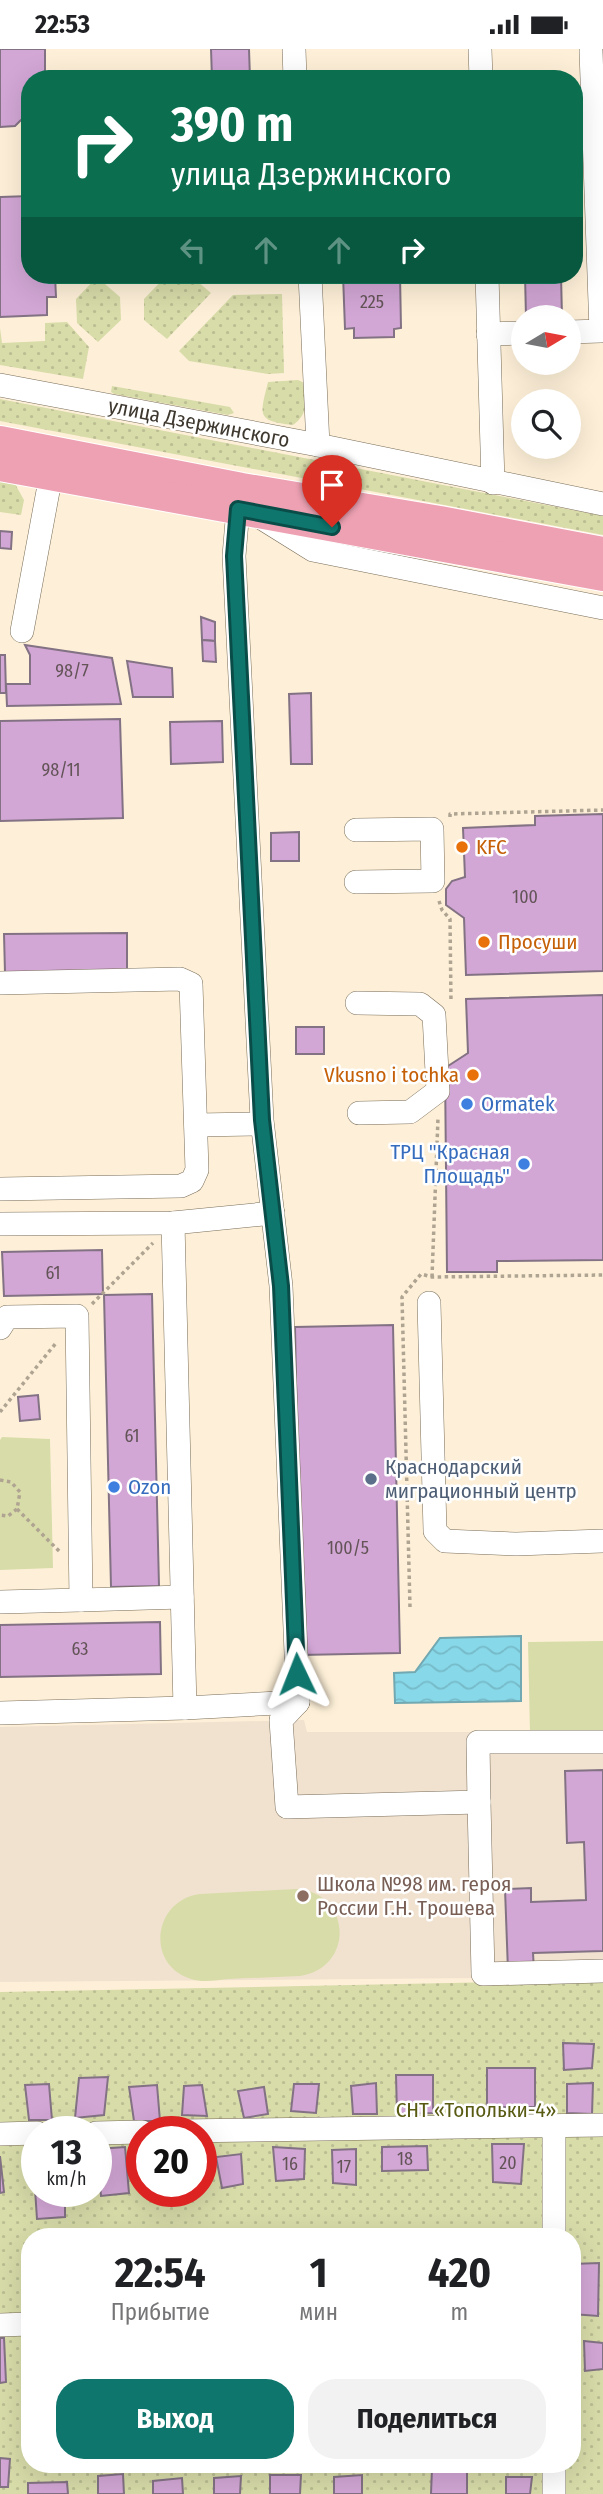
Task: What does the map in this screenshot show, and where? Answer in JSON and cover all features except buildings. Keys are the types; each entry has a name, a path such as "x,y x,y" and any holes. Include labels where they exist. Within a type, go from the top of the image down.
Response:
{"main road":[{"path":"0,441 242,488 603,552"},
{"path":"0,466 603,576"}],"street":[{"path":"294,49 295,70"},
{"path":"481,49 481,70"},
{"path":"581,332 601,331 591,51"},
{"path":"310,284 318,446"},
{"path":"487,284 492,482"},
{"path":"488,334 511,333"},
{"name":"улица Дзержинского","path":"0,385 603,503"},
{"path":"22,631 51,475"},
{"path":"479,1802 286,1807 281,1720 298,1702 281,1286 262,1118 234,556 245,510 313,550 603,608"},
{"path":"356,830 432,829 433,881 356,882"},
{"path":"0,983 187,980 192,989 196,1118 196,1177 187,1184 0,1189"},
{"path":"357,1003 420,1005 434,1015 438,1091 410,1112 359,1113"},
{"path":"196,1118 262,1118"},
{"path":"0,1224 173,1223 273,1213"},
{"path":"173,1223 185,1708"},
{"path":"429,1303 435,1531 445,1541 468,1543 603,1541"},
{"path":"2,1319 77,1316 81,1600"},
{"path":"0,1602 182,1597"},
{"path":"0,1713 298,1702"},
{"path":"603,1742 478,1742 483,1974 603,1972"},
{"path":"217,2131 603,2125"},
{"path":"554,2127 554,2228"},
{"path":"0,2134 21,2133"},
{"path":"0,2325 21,2324"},
{"path":"554,2473 554,2494"}],"path":[{"path":"450,827 450,814 603,810"},
{"path":"438,896 442,910 450,919 451,1009"},
{"path":"432,1277 439,1106"},
{"path":"410,1607 402,1297 421,1274 432,1277 603,1276"},
{"path":"0,1480 11,1482 20,1492 17,1509 8,1516 0,1515"},
{"path":"17,1509 80,1571"}],"shaded area":[{"name":"Школа №98 им. героя России Г.Н. Трошева","path":"304,1720 307,1732 603,1732 603,1977 0,1982 0,1727"}],"green space":[{"path":"90,284 105,284 120,297 121,320 98,342 77,323 76,299"},
{"path":"158,284 200,284 211,293 167,339 144,320 144,299"},
{"path":"282,294 284,373 268,374 189,361 179,351 233,295"},
{"path":"67,322 89,347 83,379 0,365 0,328 2,343 45,341 45,323"},
{"path":"298,380 305,383 306,395 304,412 298,421 293,425 267,418 263,402 268,382"},
{"path":"112,386 230,407 234,413 228,415 114,394 111,392"},
{"path":"0,399 603,516 603,535 0,421"},
{"path":"0,480 14,482 24,500 21,515 0,512"},
{"path":"2,1437 50,1439 53,1568 0,1570"},
{"path":"603,1641 603,1732 530,1734 528,1642"},
{"path":"296,1889 315,1893 328,1903 336,1916 340,1931 338,1946 330,1959 318,1970 300,1976 200,1981 176,1972 166,1961 161,1948 164,1920 172,1908 184,1899 200,1894"},
{"name":"СНТ «Топольки-4»","path":"603,1980 603,2494 0,2494 0,1992"}],"water":[{"path":"521,1636 521,1701 395,1703 394,1673 415,1672 440,1638"}],"place":[{"name":"KFC","path":"462,847"},
{"name":"Просуши","path":"484,942"},
{"name":"Vkusno i tochka","path":"473,1075"},
{"name":"Ormatek","path":"467,1104"},
{"name":"ТРЦ \"Красная Площадь\"","path":"524,1164"},
{"name":"Краснодарский миграционный центр","path":"371,1479"},
{"name":"Ozon","path":"114,1487"},
{"name":"Школа №98 им. героя России Г.Н. Трошева","path":"303,1896"}],"route":[{"path":"297,1674 281,1286 262,1120 234,556 238,509 332,527"}]}
